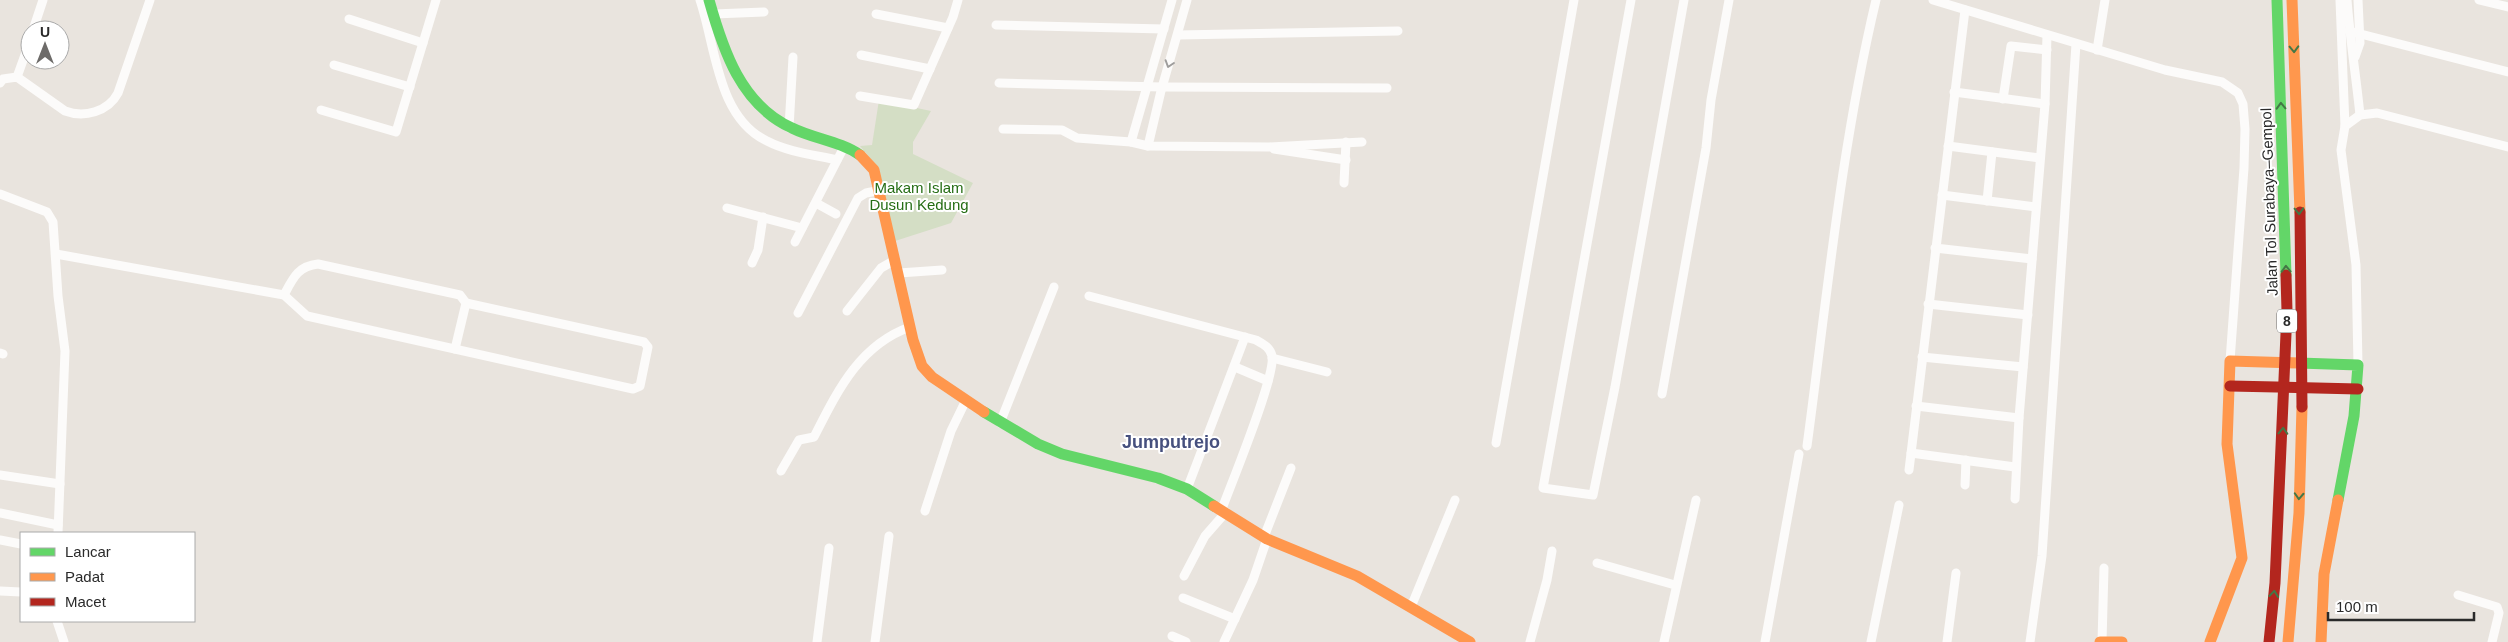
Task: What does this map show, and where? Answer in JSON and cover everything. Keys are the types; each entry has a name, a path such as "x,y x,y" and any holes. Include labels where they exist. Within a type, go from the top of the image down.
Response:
{"main road":[{"path":"709,0 732,66 749,95 772,116 789,128 841,155 867,159 874,170 875,191 890,262 899,273 905,329 926,372 963,405 1048,450 1158,478 1187,489 1222,514 1266,541 1357,576 1470,642"},
{"name":"Jalan Tol Surabaya–Gempol","path":"2269,642 2275,583 2287,311 2277,0"},
{"name":"Jalan Tol Surabaya–Gempol","path":"2288,642 2294,582 2302,434 2300,259 2292,0"},
{"path":"2210,642 2242,558 2227,444 2230,361 2250,360 2358,365 2358,389 2353,436 2325,567 2322,642"},
{"path":"2230,386 2334,386 2358,389"},
{"path":"2101,642 2122,642"}],"street":[{"path":"37,20 43,0"},
{"path":"1,80 17,77 64,111 80,114 102,109 115,100 150,0"},
{"path":"321,110 396,132 436,0"},
{"path":"700,0 722,81 738,116 758,137 769,142 841,155 795,242"},
{"path":"860,96 914,105 948,28 958,0"},
{"path":"1131,142 1172,0"},
{"path":"1148,146 1162,87 1188,0"},
{"path":"1496,443 1574,0"},
{"path":"1631,0 1543,488 1593,495 1615,387 1684,0"},
{"path":"1662,394 1706,148 1711,100 1729,0"},
{"path":"1807,446 1829,267 1853,107 1876,0"},
{"path":"1933,0 2047,36 2165,70 2222,82 2238,93 2243,104 2245,129 2244,168 2230,361"},
{"path":"2097,50 2105,0"},
{"path":"2340,0 2345,126 2341,150 2356,265 2358,365"},
{"path":"2347,0 2349,31 2355,57 2360,115"},
{"path":"2355,57 2360,43 2358,0"},
{"path":"2478,0 2508,7"},
{"path":"1909,470 1965,10"},
{"path":"714,14 764,12"},
{"path":"876,14 948,28"},
{"path":"349,19 423,43"},
{"path":"996,25 1164,29"},
{"path":"1178,35 1398,31"},
{"path":"2349,31 2508,72"},
{"path":"2015,499 2015,466 2045,104 2047,36"},
{"path":"2030,642 2042,556 2076,44"},
{"path":"2003,99 2011,46 2047,50"},
{"path":"861,55 930,69"},
{"path":"789,128 793,57"},
{"path":"334,65 410,87"},
{"path":"17,77 20,69"},
{"path":"999,83 1147,85 1162,87 1387,88"},
{"path":"1954,92 2045,104"},
{"path":"2345,126 2360,115 2370,113 2387,115 2508,147"},
{"path":"1003,128 1062,130 1077,138 1131,142 1148,146 1269,147 1362,142"},
{"path":"1344,183 1346,142"},
{"path":"1948,146 2040,158"},
{"path":"1269,147 1284,152 1346,160"},
{"path":"1987,201 1992,152"},
{"path":"798,313 858,198 875,191"},
{"path":"0,194 47,212 53,222 58,296 66,351 58,529 0,513"},
{"path":"1942,195 2036,207"},
{"path":"816,203 836,214"},
{"path":"727,208 802,228"},
{"path":"752,263 758,250 763,217"},
{"path":"1935,248 2032,259"},
{"path":"56,254 284,295 307,316 633,389 640,386 648,347 644,342 466,303 460,295 318,264 307,265 298,270 284,295"},
{"path":"847,311 890,262"},
{"path":"899,273 942,270"},
{"path":"1000,423 1054,287"},
{"path":"1089,296 1245,337 1265,345 1272,358 1268,381 1222,514 1205,536 1184,576"},
{"path":"455,349 466,303"},
{"path":"1928,304 2028,315"},
{"path":"780,471 799,440 814,437 841,384 867,352 905,329"},
{"path":"1187,489 1245,337"},
{"path":"1922,357 2024,367"},
{"path":"1272,358 1326,372"},
{"path":"1235,367 1268,381"},
{"path":"925,511 951,431 963,405"},
{"path":"1916,406 2019,418"},
{"path":"1911,453 2015,466"},
{"path":"1765,642 1799,454"},
{"path":"1965,484 1966,460"},
{"path":"1224,642 1262,554 1291,468"},
{"path":"0,475 60,484"},
{"path":"1411,607 1455,500"},
{"path":"1664,642 1675,585 1696,500"},
{"path":"1871,642 1899,505"},
{"path":"875,642 889,536"},
{"path":"0,540 20,544"},
{"path":"817,642 829,548"},
{"path":"1530,642 1547,580 1552,551"},
{"path":"1596,562 1675,585"},
{"path":"2101,642 2104,568"},
{"path":"1947,642 1956,573"},
{"path":"0,591 20,592"},
{"path":"2458,595 2497,607 2499,613 2492,642"},
{"path":"1183,598 1235,619"},
{"path":"57,622 64,642"},
{"path":"1172,636 1186,642"}],"green space":[{"name":"Makam Islam Dusun Kedung","path":"879,100 931,111 913,142 913,154 973,183 951,223 892,242 879,168 860,146 872,145"}],"traffic: fast":[{"path":"709,0 728,56 747,91 759,105 774,118 792,128 844,146 860,155"},
{"path":"2277,0 2286,275"},
{"path":"2299,363 2358,365 2354,416 2338,500"},
{"path":"984,412 1038,444 1062,454 1158,478 1187,489 1214,506"}],"traffic: slow":[{"path":"2292,0 2300,212"},
{"path":"860,155 874,170 913,340 922,366 932,377 984,412"},
{"path":"2210,642 2242,558 2227,444 2230,361 2299,363"},
{"path":"2288,642 2299,513 2302,407"},
{"path":"2321,642 2324,574 2338,500"},
{"path":"1214,506 1267,539 1357,576 1470,642"},
{"path":"2100,642 2122,642"}],"traffic: jam":[{"path":"2300,212 2302,407"},
{"path":"2269,642 2275,583 2287,311 2286,275"},
{"path":"2230,386 2358,389"}],"district":[{"name":"Jumputrejo","path":"1171,442"}]}
